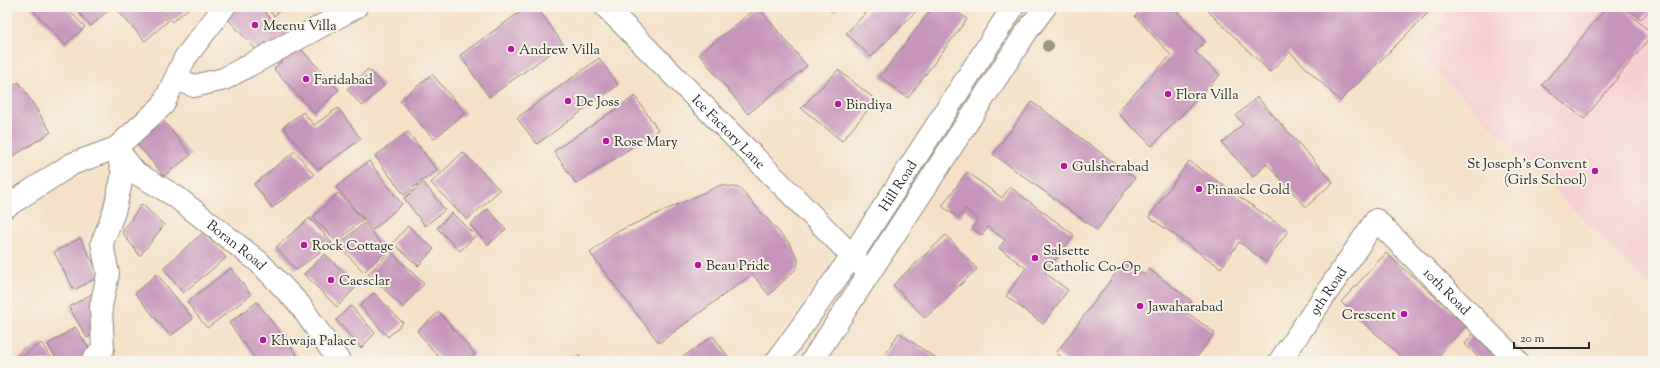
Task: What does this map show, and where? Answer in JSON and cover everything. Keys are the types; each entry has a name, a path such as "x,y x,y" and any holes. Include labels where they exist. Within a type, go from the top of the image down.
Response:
{"street":[{"path":"7,206 72,164 116,148 163,105 177,79 185,58 224,7"},
{"path":"177,79 194,86 224,79 356,7"},
{"name":"Ice Factory Lane","path":"606,7 869,273"},
{"name":"Hill Road","path":"812,361 1029,27 1046,7"},
{"path":"1009,8 1029,27"},
{"name":"Hill Road","path":"777,361 852,256 1009,8"},
{"path":"102,357 101,306 108,274 102,243 114,212 123,174 116,148"},
{"name":"Boran Road","path":"116,148 136,173 170,193 259,262 300,305 339,361"},
{"name":"9th Road","path":"1280,361 1376,220"},
{"name":"10th Road","path":"1376,220 1517,361"}],"shaded area":[{"name":"St Joseph's Convent (Girls School)","path":"1450,7 1653,7 1653,289 1419,53"}],"building":[{"path":"30,7 66,7 85,27 65,45"},
{"path":"74,7 112,7 91,26"},
{"path":"121,7 156,7 168,21 145,41 117,10"},
{"path":"159,7 190,7 172,22"},
{"name":"Meenu Villa","path":"234,7 260,7 286,34 262,56 225,16"},
{"path":"265,7 284,7 274,16"},
{"name":"Andrew Villa","path":"527,7 537,7 563,44 489,97 460,55"},
{"path":"758,7 807,66 748,114 699,54"},
{"path":"829,7 839,7 834,12"},
{"path":"872,7 920,7 871,57 846,33"},
{"path":"933,7 951,7 967,19 908,98 880,77"},
{"name":"Flora Villa","path":"1144,7 1173,7 1205,42 1195,52 1220,75 1152,146 1117,112 1171,55 1135,16"},
{"path":"1204,7 1434,7 1340,101 1290,52 1270,72"},
{"path":"1607,7 1621,7 1653,34 1584,119 1542,85"},
{"path":"1623,7 1653,7 1641,19"},
{"name":"Faridabad","path":"298,46 339,90 314,113 274,69"},
{"name":"De Joss","path":"599,58 618,85 537,144 517,118"},
{"path":"368,69 384,86 362,106 347,89"},
{"name":"Bindiya","path":"838,70 876,100 842,141 801,108"},
{"path":"432,74 465,113 434,139 400,101"},
{"path":"19,82 51,132 7,160 7,89"},
{"name":"Rose Mary","path":"635,96 658,130 576,184 554,151"},
{"path":"1257,97 1333,182 1306,207 1267,164 1253,177 1222,143 1243,124 1236,116"},
{"name":"Gulsherabad","path":"1032,102 1135,178 1097,230 993,154"},
{"path":"338,108 361,139 318,170 283,127 303,112 314,125"},
{"path":"162,119 191,155 164,176 134,140"},
{"path":"408,132 437,170 404,195 375,156"},
{"path":"295,151 314,175 272,208 254,184"},
{"path":"463,152 500,190 467,220 431,183"},
{"path":"369,161 402,204 373,230 336,187"},
{"name":"Pinaacle Gold","path":"1189,161 1288,231 1266,262 1239,242 1221,268 1149,217"},
{"name":"Salsette Catholic Co-Op","path":"967,172 1002,198 1010,187 1074,235 1045,273 1068,290 1043,324 1006,296 1026,268 999,248 1005,240 988,227 982,235 972,228 978,219 965,209 959,218 942,206"},
{"path":"424,183 445,210 425,226 404,198"},
{"name":"Beau Pride","path":"721,185 739,188 789,243 798,259 796,269 769,295 752,274 659,343 590,253 614,233"},
{"path":"338,193 363,219 337,242 313,217"},
{"path":"142,204 164,225 140,256 122,232"},
{"path":"488,209 506,229 488,245 470,225"},
{"path":"452,213 475,236 460,251 437,228"},
{"name":"Rock Cottage","path":"310,218 332,243 296,270 276,247"},
{"path":"364,223 387,250 364,272 338,245"},
{"path":"408,226 434,249 418,266 393,243"},
{"path":"204,232 226,258 183,293 163,268"},
{"path":"946,235 977,269 925,318 893,285"},
{"path":"80,238 100,276 74,290 54,252"},
{"path":"390,251 424,284 403,307 368,274"},
{"name":"Crescent","path":"1386,253 1467,325 1434,361 1406,361 1341,302"},
{"name":"Caesclar","path":"325,254 357,286 337,307 304,274"},
{"name":"Jawaharabad","path":"1125,261 1145,275 1149,269 1192,301 1185,311 1215,333 1194,361 1067,361 1056,353"},
{"path":"231,268 251,295 207,328 187,302"},
{"path":"157,274 193,319 170,336 135,293"},
{"path":"100,289 103,330 87,338 69,307"},
{"path":"374,293 403,323 388,337 360,306"},
{"name":"Khwaja Palace","path":"257,302 298,356 292,361 257,361 229,323"},
{"path":"351,306 375,333 361,348 336,320"},
{"path":"439,312 475,354 467,361 442,361 417,331"},
{"path":"75,327 95,357 89,361 58,361 48,345"},
{"path":"1476,330 1498,351 1489,361 1482,361 1465,344"},
{"path":"899,333 940,361 880,361"},
{"path":"713,336 731,361 677,361"},
{"path":"41,343 54,361 16,361"},
{"path":"577,354 584,361 569,361"}],"place":[{"name":"Meenu Villa","path":"255,25"},
{"name":"Andrew Villa","path":"511,49"},
{"name":"Faridabad","path":"306,79"},
{"name":"Flora Villa","path":"1168,94"},
{"name":"De Joss","path":"568,101"},
{"name":"Bindiya","path":"838,104"},
{"name":"Rose Mary","path":"606,141"},
{"name":"Gulsherabad","path":"1064,166"},
{"name":"St Joseph's Convent (Girls School)","path":"1595,171"},
{"name":"Pinaacle Gold","path":"1199,189"},
{"name":"Rock Cottage","path":"304,245"},
{"name":"Salsette Catholic Co-Op","path":"1035,258"},
{"name":"Beau Pride","path":"698,265"},
{"name":"Caesclar","path":"331,280"},
{"name":"Jawaharabad","path":"1140,306"},
{"name":"Crescent","path":"1404,314"},
{"name":"Khwaja Palace","path":"263,340"}]}
